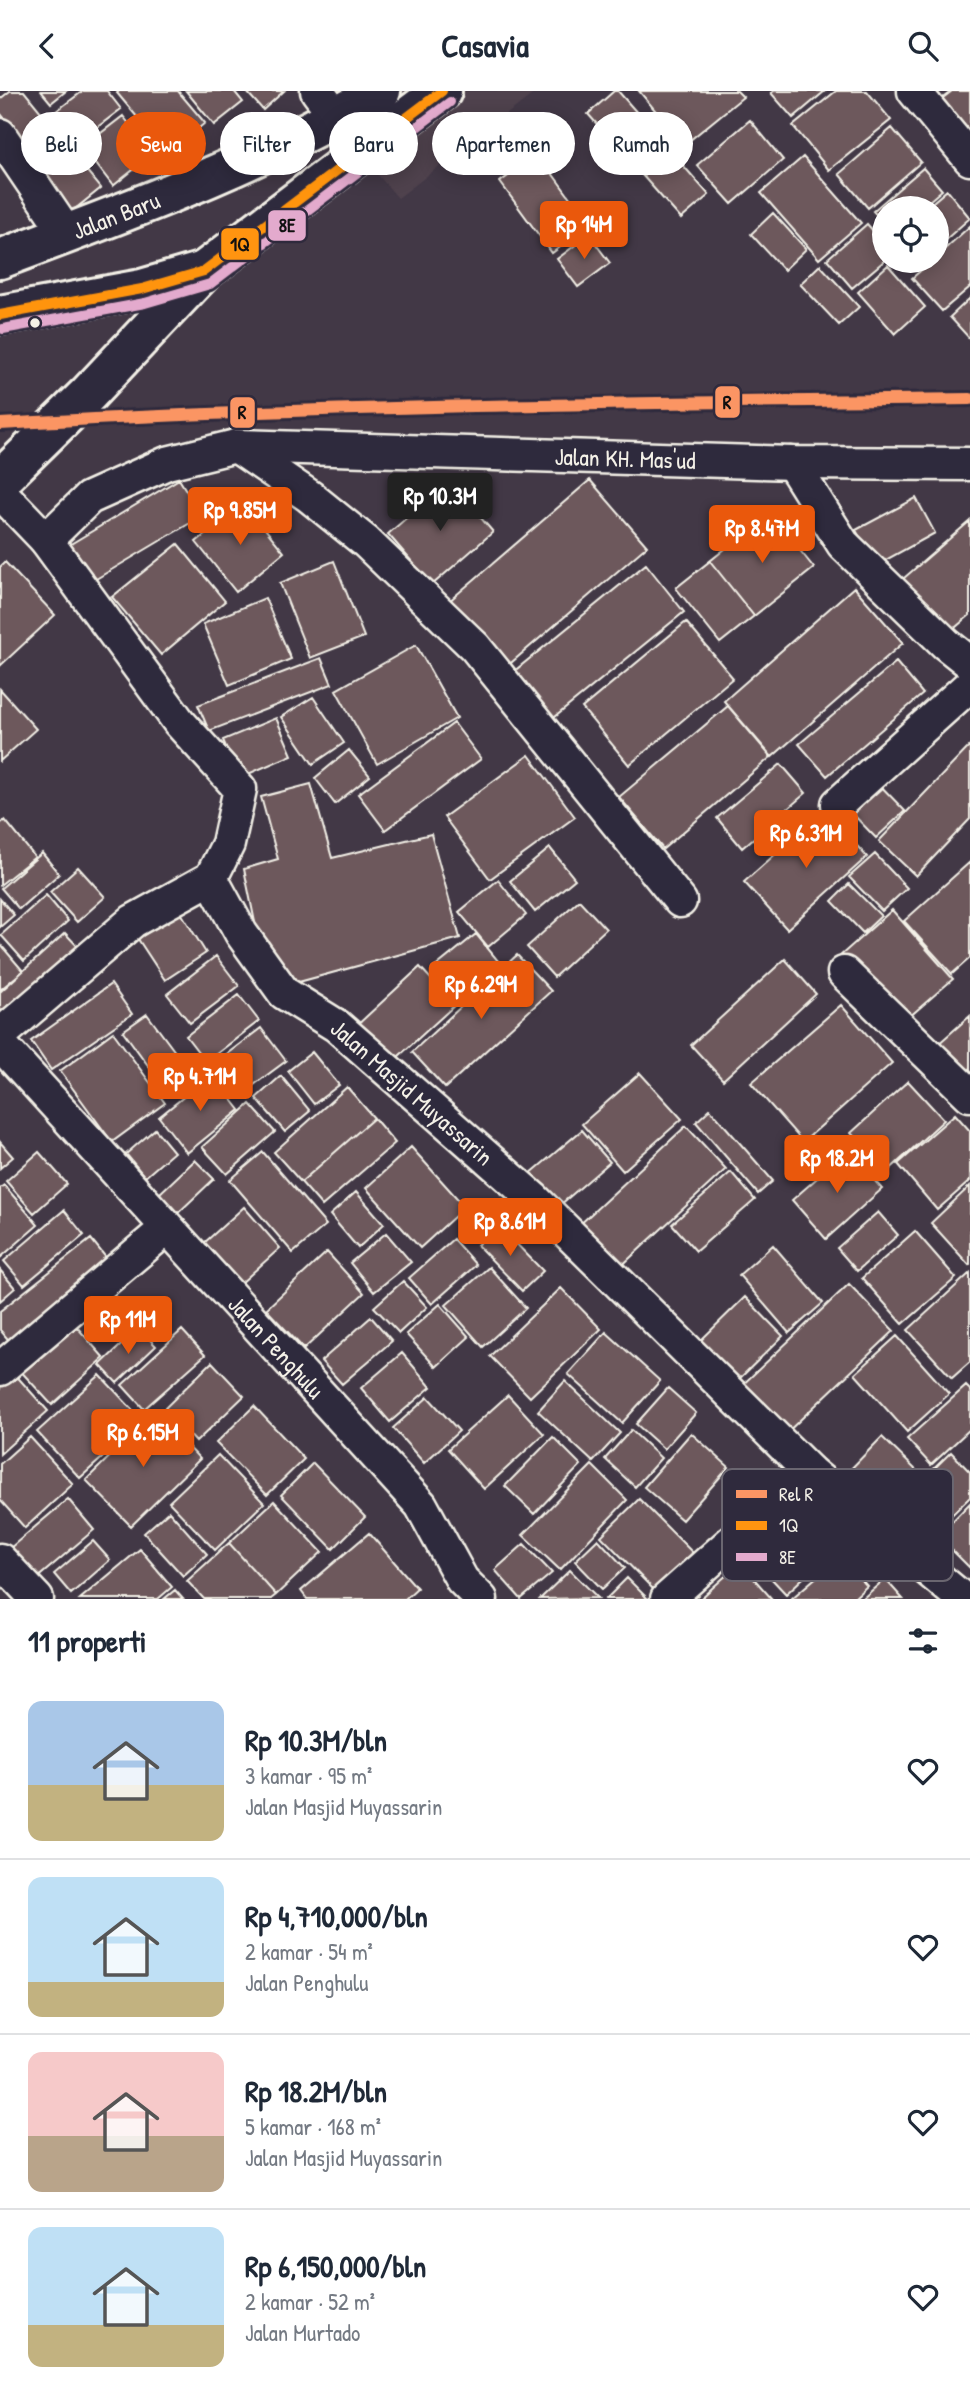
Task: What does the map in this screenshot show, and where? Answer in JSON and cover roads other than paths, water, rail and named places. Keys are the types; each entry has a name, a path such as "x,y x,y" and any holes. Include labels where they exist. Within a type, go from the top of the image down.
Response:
{"main road":[{"name":"Jalan Baru","path":"0,259 169,196 268,152 327,104 380,91"},
{"path":"0,480 88,394 204,271 442,91"},
{"path":"0,315 142,289 204,271"},
{"path":"88,394 142,289"}],"street":[{"path":"914,91 970,159"},
{"path":"0,135 67,234"},
{"path":"236,446 309,496 366,542 475,647 680,901"},
{"name":"Jalan KH. Mas'ud","path":"46,540 89,498 167,463 236,446 792,463 970,464"},
{"path":"792,463 844,544 946,644 970,663"},
{"path":"0,492 46,540 179,722 240,789 228,844 211,878 133,921 0,1035"},
{"path":"838,804 970,685"},
{"name":"Jalan Masjid Muyassarin","path":"211,878 241,933 284,993 337,1026 533,1198 807,1469"},
{"path":"844,973 970,1095"},
{"name":"Jalan Penghulu","path":"0,1044 421,1505 462,1580 481,1599"},
{"path":"0,1369 167,1228"},
{"path":"667,1599 722,1550"},
{"path":"0,1560 37,1599"},
{"name":"Jalan Masjid Muyassarin","path":"941,1581 963,1599"}],"rail line":[{"name":"R","path":"0,424 363,409 970,399"}]}
